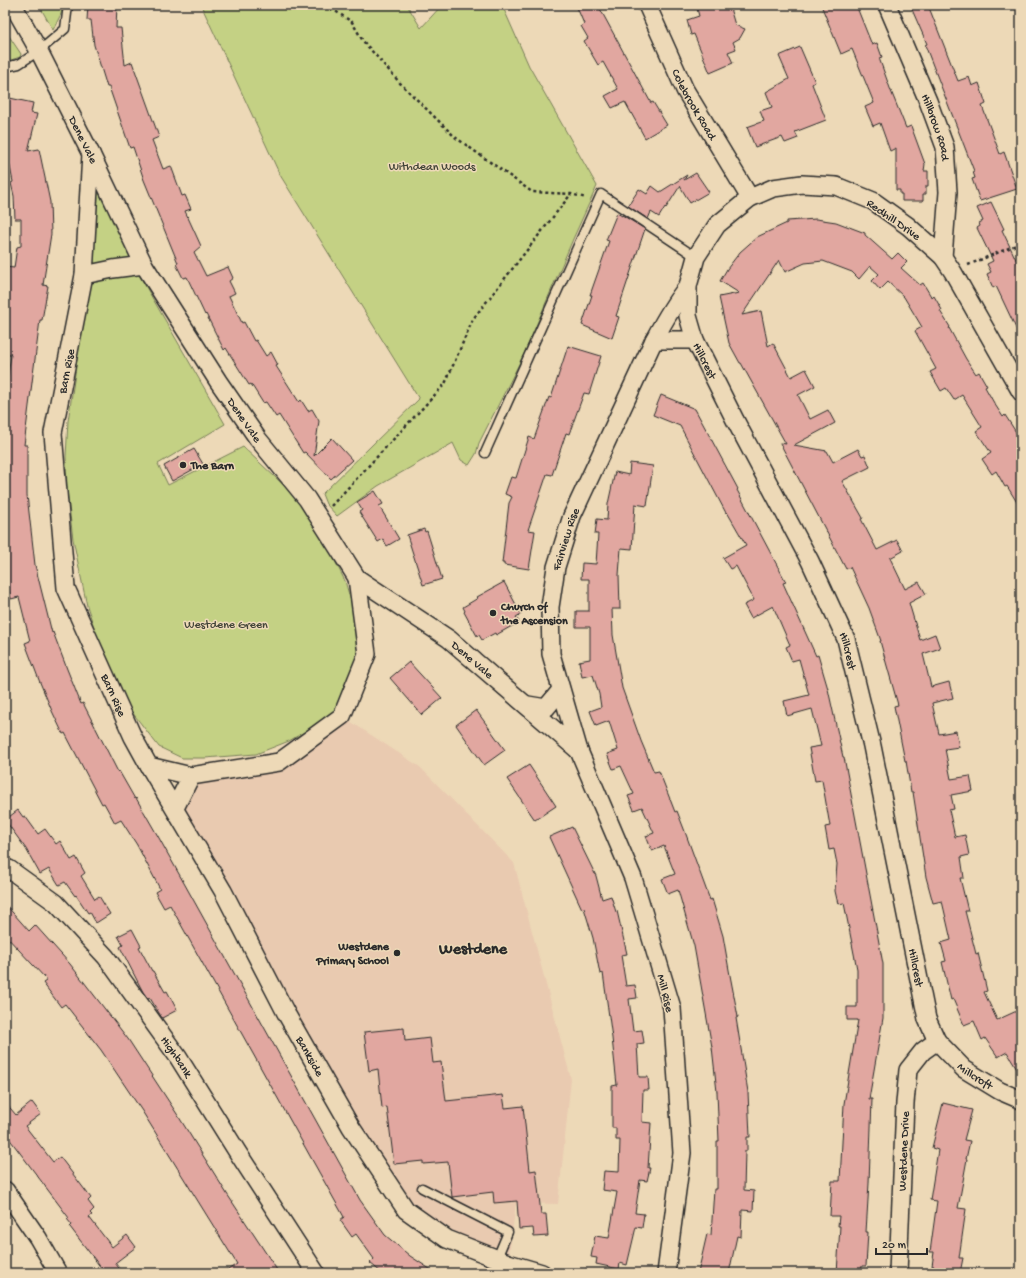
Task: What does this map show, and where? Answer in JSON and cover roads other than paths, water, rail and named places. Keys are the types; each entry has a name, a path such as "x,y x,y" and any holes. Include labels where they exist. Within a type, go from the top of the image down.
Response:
{"street":[{"name":"Dene Vale","path":"13,5 39,51 91,154 144,265 218,381 258,439 307,499 357,578 449,639 579,751"},
{"name":"Colebrook Road","path":"647,5 685,90 750,198"},
{"name":"Hillbrow Road","path":"887,5 928,101 945,147 948,192 943,258"},
{"name":"Barn Rise","path":"91,154 84,274 54,433 66,588 133,737 149,766"},
{"name":"Redhill Drive","path":"688,286 696,257 717,225 750,198 773,188 802,184 836,186 873,201 908,226 943,258 953,272 1021,392"},
{"path":"84,274 144,265"},
{"name":"Fairview Rise","path":"579,751 551,654 550,607 556,567 572,516 654,340 678,297 688,286"},
{"name":"Hillcrest","path":"688,286 688,316 695,340 735,420 810,561 846,639 872,746 927,1019 937,1041"},
{"path":"654,340 695,340"},
{"path":"149,766 191,776 279,762 342,716 367,654 357,578"},
{"path":"528,706 546,708 561,690"},
{"name":"Mill Rise","path":"579,751 633,878 672,1008 682,1153 666,1273"},
{"name":"Bankside","path":"149,766 223,891 287,1015 351,1127 406,1210 447,1239 542,1273"},
{"path":"175,808 191,776"},
{"name":"Highbank","path":"5,868 56,903 106,957 178,1057 316,1273"},
{"name":"Millcroft","path":"937,1041 964,1069 1000,1091 1021,1100"},
{"name":"Westdene Drive","path":"898,1273 905,1103 908,1070 922,1051 937,1041"},
{"path":"5,1190 38,1238 58,1273"}],"lane":[{"path":"5,66 18,64 39,51 64,29 68,5"},
{"path":"486,453 601,194 696,257"},
{"path":"422,1188 508,1232 497,1258"}],"place":[{"name":"The Barn","path":"183,465"},
{"name":"Church of the Ascension","path":"493,613"},
{"name":"Westdene Primary School","path":"397,953"}],"district":[{"name":"Westdene","path":"473,947"}],"park label":[{"name":"Withdean Woods","path":"432,166"},
{"name":"Westdene Green","path":"226,624"}]}
